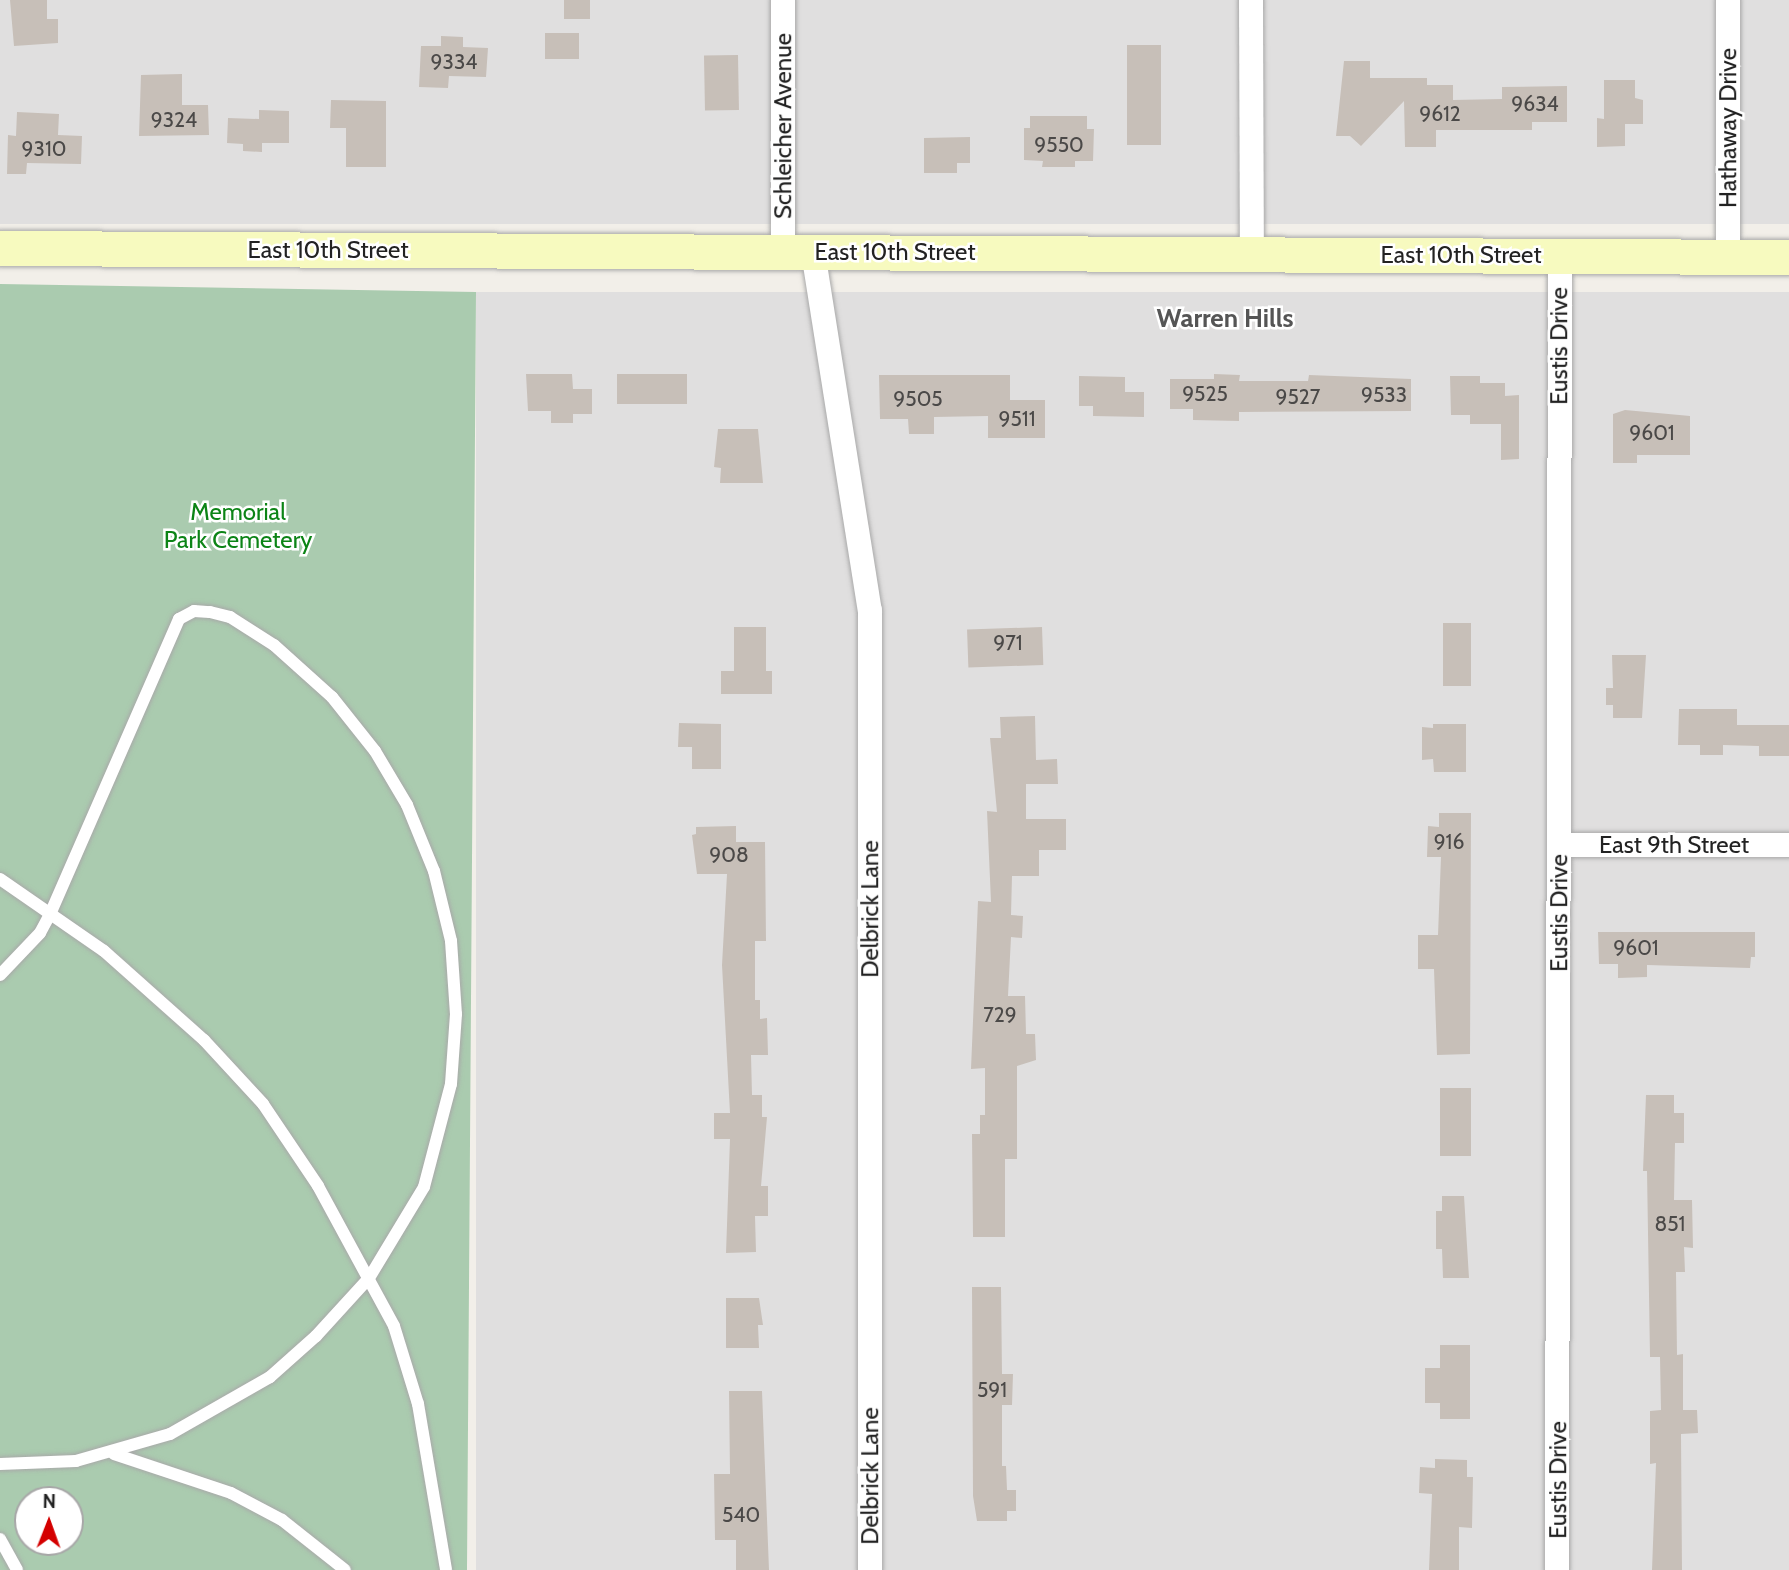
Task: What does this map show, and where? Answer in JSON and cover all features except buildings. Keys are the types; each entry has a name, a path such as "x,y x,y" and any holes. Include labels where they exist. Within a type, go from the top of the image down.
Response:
{"main road":[{"name":"East 10th Street","path":"0,248 1789,257"}],"street":[{"name":"Schleicher Avenue","path":"783,0 798,252"},
{"path":"1251,0 1252,254"},
{"name":"Hathaway Drive","path":"1728,0 1728,256"},
{"name":"Delbrick Lane","path":"798,252 870,610 870,1570"},
{"name":"Eustis Drive","path":"1558,1570 1560,256"},
{"name":"East 9th Street","path":"1559,845 1789,845"}],"lane":[{"path":"0,975 40,933 179,619 194,611 230,617 275,645 332,697 375,751 407,805 434,871 451,941 455,1002 450,1084 427,1176 408,1219 369,1278 316,1336 270,1377 170,1434 113,1454 76,1461 0,1464"},
{"path":"0,879 104,951 204,1040 263,1104 318,1186 394,1326 418,1404 446,1570"},
{"path":"113,1454 231,1493 282,1520 345,1570"},
{"path":"0,1539 17,1570"}],"shaded area":[{"path":"0,0 1789,0 1789,224 0,224"},
{"path":"476,292 1789,292 1789,1570 476,1570"}],"green space":[{"name":"Memorial Park Cemetery","path":"0,284 476,292 467,1570 0,1570"}],"district":[{"name":"Warren Hills","path":"1225,319"}]}
